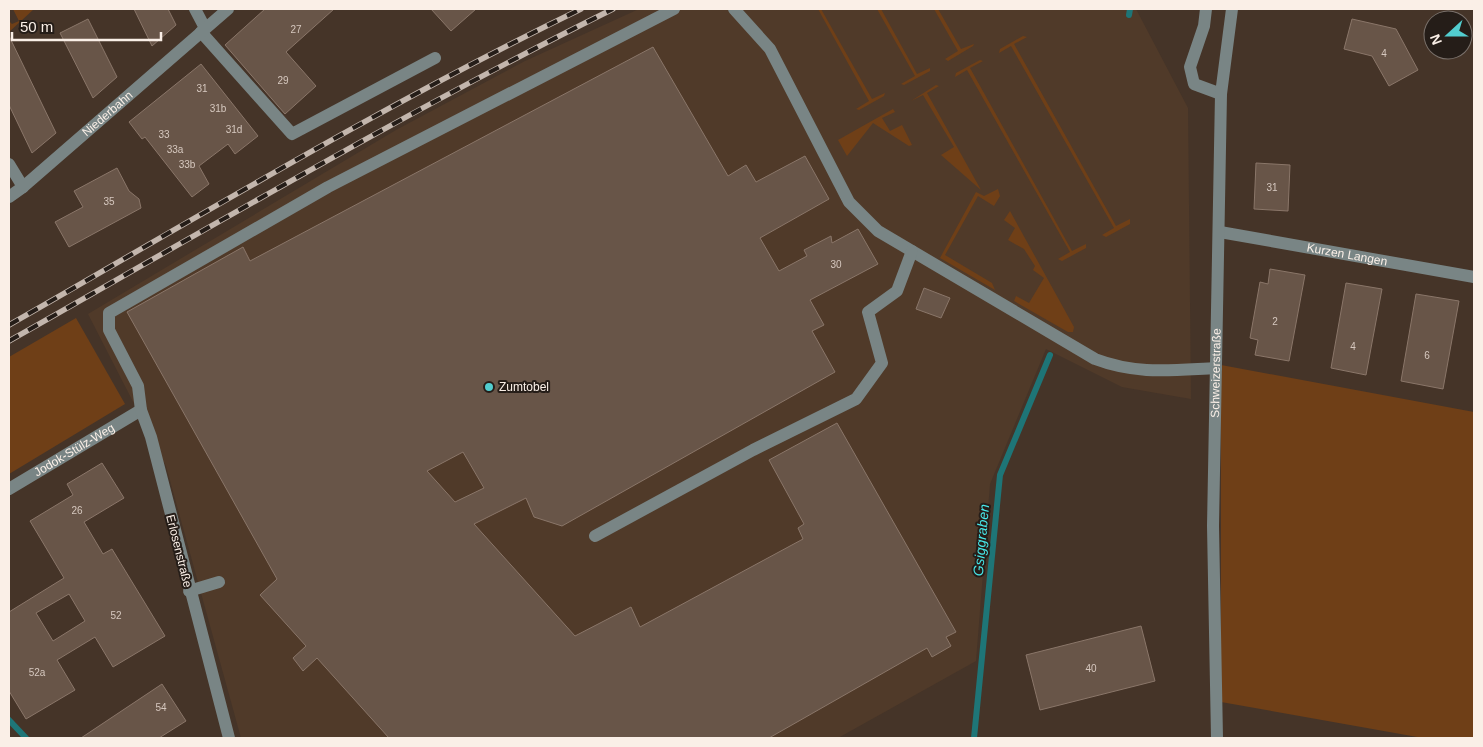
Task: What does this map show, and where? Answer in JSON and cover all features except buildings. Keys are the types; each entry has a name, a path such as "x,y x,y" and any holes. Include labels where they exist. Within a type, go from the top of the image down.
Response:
{"street":[{"path":"195,9 203,30 292,134 435,58"},
{"name":"Niederbahn","path":"9,197 23,188 228,9"},
{"name":"Erlosenstraße","path":"229,738 189,590 151,437 141,410 138,386 109,330 110,313 328,187 674,9"},
{"path":"734,9 770,49 849,202 878,230 1095,359 1118,368 1153,372 1216,368"},
{"path":"1206,9 1204,26 1190,67 1194,84 1221,94"},
{"name":"Schweizerstraße","path":"1216,738 1213,526 1220,232 1221,94 1232,9"},
{"path":"9,164 23,188"},
{"name":"Kurzen Langen","path":"1220,232 1474,277"},
{"path":"595,536 753,450 856,399 882,363 868,312 897,291 912,251"},
{"name":"Jodok-Stülz-Weg","path":"9,489 141,410"},
{"path":"189,590 219,582"}],"shaded area":[{"path":"13,9 34,9 9,32 9,21 12,24 19,21"},
{"path":"639,9 1136,9 1188,108 1191,399 1122,387 1046,349 990,484 976,661 838,738 241,738 166,466 88,314 396,130 525,61"},
{"path":"818,9 821,9 872,99 885,93 884,96 859,110 856,109 869,101"},
{"path":"877,9 881,9 917,74 930,68 930,71 904,85 901,84 915,76"},
{"path":"934,9 938,9 961,49 974,44 948,61 945,59 958,51"},
{"path":"1023,36 1027,37 1014,44 1116,226 1130,219 1130,224 1106,237 1102,235 1114,228 1011,46 999,53 1000,49"},
{"path":"980,60 983,61 970,68 1072,251 1086,244 1086,248 1062,261 1058,259 1070,252 967,70 955,77 956,73"},
{"path":"936,85 939,86 927,93 981,190 941,155 954,147 923,95 911,101"},
{"path":"893,109 895,112 882,118 890,131 902,125 912,145 909,146 873,123 847,156 838,140"},
{"path":"998,189 1000,196 994,206 978,196 945,255 992,283 995,290 940,258 976,192 984,196"},
{"path":"1010,211 1074,327 1073,332 1068,332 1014,301 1016,296 1029,303 1044,278 1033,270 1035,266 1024,249 1008,240 1015,228 1004,220"},
{"path":"76,318 125,404 9,474 9,357"},
{"path":"1221,365 1474,412 1474,738 1423,738 1221,702"}],"waterway":[{"name":"Gsiggraben","path":"1129,15 1130,9"},
{"name":"Gsiggraben","path":"974,738 1000,475 1050,355"},
{"path":"9,720 26,738"}],"railway":[{"path":"9,325 364,122 508,45 581,9"},
{"path":"9,341 384,129 613,9"}],"place":[{"name":"Zumtobel","path":"489,387"}]}
